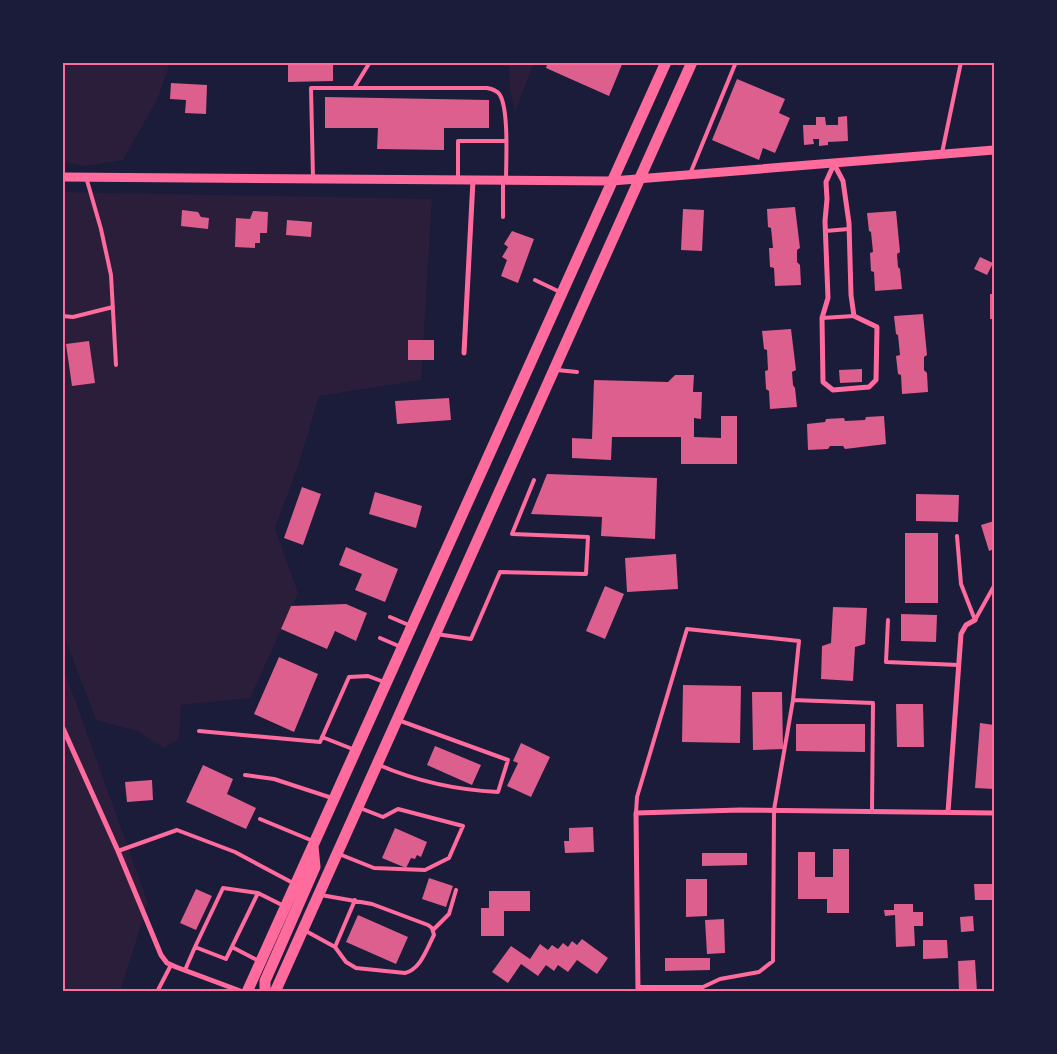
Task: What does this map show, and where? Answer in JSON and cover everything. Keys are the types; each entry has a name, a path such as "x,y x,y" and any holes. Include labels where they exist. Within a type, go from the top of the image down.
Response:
{"main road":[{"path":"247,992 666,62"},
{"path":"275,992 692,62"},
{"path":"265,992 265,981 315,867 314,844"}],"street":[{"path":"62,177 612,181 994,150"},
{"path":"834,164 843,180 849,229 851,295 854,316 877,327 876,380 869,387 833,390 823,382 822,318 828,298 825,231 826,182 834,164"},
{"path":"464,353 473,180"},
{"path":"948,812 961,634 966,625 975,620"},
{"path":"62,726 118,851 161,956 171,964 243,992"},
{"path":"638,989 636,813 774,810 994,813"}],"lane":[{"path":"354,88 370,62"},
{"path":"690,176 736,62"},
{"path":"942,155 961,62"},
{"path":"313,179 310,88 487,88 496,90 500,95 506,121 503,217"},
{"path":"458,180 458,140 506,141"},
{"path":"86,177 102,229 111,275 116,366"},
{"path":"825,231 849,229"},
{"path":"535,280 562,293"},
{"path":"62,316 73,317 112,307"},
{"path":"822,318 854,316"},
{"path":"554,370 577,372"},
{"path":"435,634 471,639 500,572 586,574 588,537 512,534 534,480"},
{"path":"957,536 961,584 975,620"},
{"path":"975,620 994,586"},
{"path":"390,616 412,626"},
{"path":"888,620 886,662 959,665"},
{"path":"636,813 637,797 687,629 799,641 793,700 774,810 773,961 759,972 720,979 702,987 638,989"},
{"path":"380,638 402,648"},
{"path":"199,731 320,742 348,677 368,676 386,683"},
{"path":"793,700 873,703 872,812"},
{"path":"377,764 396,772 468,790 498,792 508,760 397,720"},
{"path":"322,737 356,750"},
{"path":"245,775 274,779 334,799"},
{"path":"337,853 374,868 425,870 449,858 463,826 398,809 384,817 358,808"},
{"path":"260,819 314,844"},
{"path":"118,851 177,830 235,852 296,884"},
{"path":"185,970 223,888 258,893 285,907"},
{"path":"433,930 449,914 456,890"},
{"path":"195,947 226,959 258,893"},
{"path":"303,930 335,947 346,962 356,968 405,973 410,972 418,965 434,935 433,930 428,925 372,904 318,895"},
{"path":"335,947 355,900"},
{"path":"232,947 260,962"},
{"path":"156,992 171,964"}],"shaded area":[{"path":"62,63 170,63 158,98 123,160 86,166 63,162"},
{"path":"506,63 534,63 515,111 510,90 509,65"},
{"path":"63,192 432,199 421,380 319,396 299,463 275,528 298,593 250,698 181,705 179,739 164,748 137,731 96,720 63,633"},
{"path":"62,664 148,903 120,991 63,991"}],"building":[{"path":"288,62 333,62 333,81 288,82"},
{"path":"548,62 623,62 609,96 546,68"},
{"path":"737,79 785,99 779,113 790,118 775,153 763,148 759,160 712,140"},
{"path":"171,83 207,85 206,114 185,113 186,100 170,99"},
{"path":"325,97 489,100 489,128 444,128 444,150 377,149 378,128 325,128"},
{"path":"847,116 848,141 828,142 828,145 819,146 819,139 813,139 814,144 804,145 803,125 816,125 816,117 825,117 826,125 838,125 838,117"},
{"path":"795,207 800,248 797,250 797,262 800,265 801,285 775,286 774,268 770,267 769,248 773,248 771,228 768,227 767,209"},
{"path":"683,209 704,210 702,251 681,250"},
{"path":"182,210 198,212 201,217 209,218 208,229 181,226"},
{"path":"253,211 268,212 267,233 260,233 260,243 255,243 255,248 235,247 236,218 250,219"},
{"path":"896,211 900,252 897,254 898,267 900,269 902,289 875,291 874,272 871,271 870,253 873,252 871,232 869,231 867,213"},
{"path":"287,220 312,222 311,237 286,235"},
{"path":"512,231 534,239 518,283 501,276 507,260 502,257 508,247 504,244"},
{"path":"980,257 993,263 987,275 974,269"},
{"path":"990,294 994,294 994,319 990,319"},
{"path":"923,314 927,355 924,357 924,370 927,373 928,392 902,394 901,375 898,374 896,356 900,355 894,316"},
{"path":"791,329 796,370 792,372 793,385 797,407 770,409 765,371 768,370 767,350 764,349 762,331"},
{"path":"408,340 434,340 434,360 408,360"},
{"path":"89,341 95,383 72,386 66,344"},
{"path":"862,369 862,382 840,383 839,370"},
{"path":"675,375 694,375 693,392 702,392 701,419 694,418 694,437 721,438 721,416 737,416 737,464 681,464 681,437 612,437 611,460 572,458 572,438 592,439 594,380 668,382"},
{"path":"449,398 451,420 397,424 395,401"},
{"path":"884,416 886,444 845,449 843,446 830,446 828,449 808,450 807,424 825,422 826,419 844,418 845,421 865,420 866,417"},
{"path":"547,474 657,478 655,539 601,536 602,517 531,514"},
{"path":"302,487 321,494 303,545 284,538"},
{"path":"375,492 422,506 416,528 369,514"},
{"path":"916,494 959,495 958,522 916,521"},
{"path":"994,521 994,549 989,551 981,525"},
{"path":"905,533 938,533 938,603 905,603"},
{"path":"346,547 398,569 385,602 355,590 362,574 339,565"},
{"path":"676,554 678,589 627,592 625,558"},
{"path":"605,586 624,594 605,639 586,631"},
{"path":"346,604 367,613 356,641 335,631 327,649 281,629 291,606"},
{"path":"833,607 867,608 865,644 855,647 853,681 821,679 822,646 831,643"},
{"path":"901,614 937,615 936,642 901,641"},
{"path":"279,657 318,674 294,732 254,714"},
{"path":"683,685 741,686 740,743 682,742"},
{"path":"752,692 782,692 783,749 753,750"},
{"path":"896,704 923,704 924,747 897,747"},
{"path":"980,723 994,725 994,789 975,788"},
{"path":"796,724 865,724 865,752 796,751"},
{"path":"521,743 550,757 531,797 507,786 518,763 513,761"},
{"path":"435,746 481,765 472,785 427,765"},
{"path":"203,765 233,779 227,794 256,808 246,829 186,802"},
{"path":"152,780 153,800 127,802 125,782"},
{"path":"593,827 594,852 565,853 564,841 569,841 569,828"},
{"path":"395,828 427,842 421,857 417,855 415,859 411,858 406,868 382,858"},
{"path":"833,849 849,849 849,913 827,913 827,899 798,899 798,852 815,852 815,877 833,877"},
{"path":"702,853 747,853 747,865 702,866"},
{"path":"429,878 453,886 446,907 422,899"},
{"path":"686,879 707,879 707,916 686,917"},
{"path":"974,884 994,884 994,900 975,900"},
{"path":"196,889 212,896 196,930 180,923"},
{"path":"489,891 530,891 530,911 504,911 504,936 481,936 481,908 489,908"},
{"path":"894,904 913,904 913,912 923,912 923,926 914,926 915,946 896,947 895,915 885,916 884,910 894,910"},
{"path":"358,915 408,937 396,964 346,942"},
{"path":"973,916 974,931 961,932 960,917"},
{"path":"724,919 725,953 707,954 705,920"},
{"path":"582,939 608,958 597,974 577,960 568,972 558,965 554,971 546,965 538,976 521,964 508,983 492,972 511,946 530,959 540,944 548,950 552,945 558,949 563,943 568,947 572,941 577,945"},
{"path":"923,940 947,940 948,958 923,959"},
{"path":"665,958 710,958 710,970 665,971"},
{"path":"975,960 977,992 959,992 958,961"}]}
